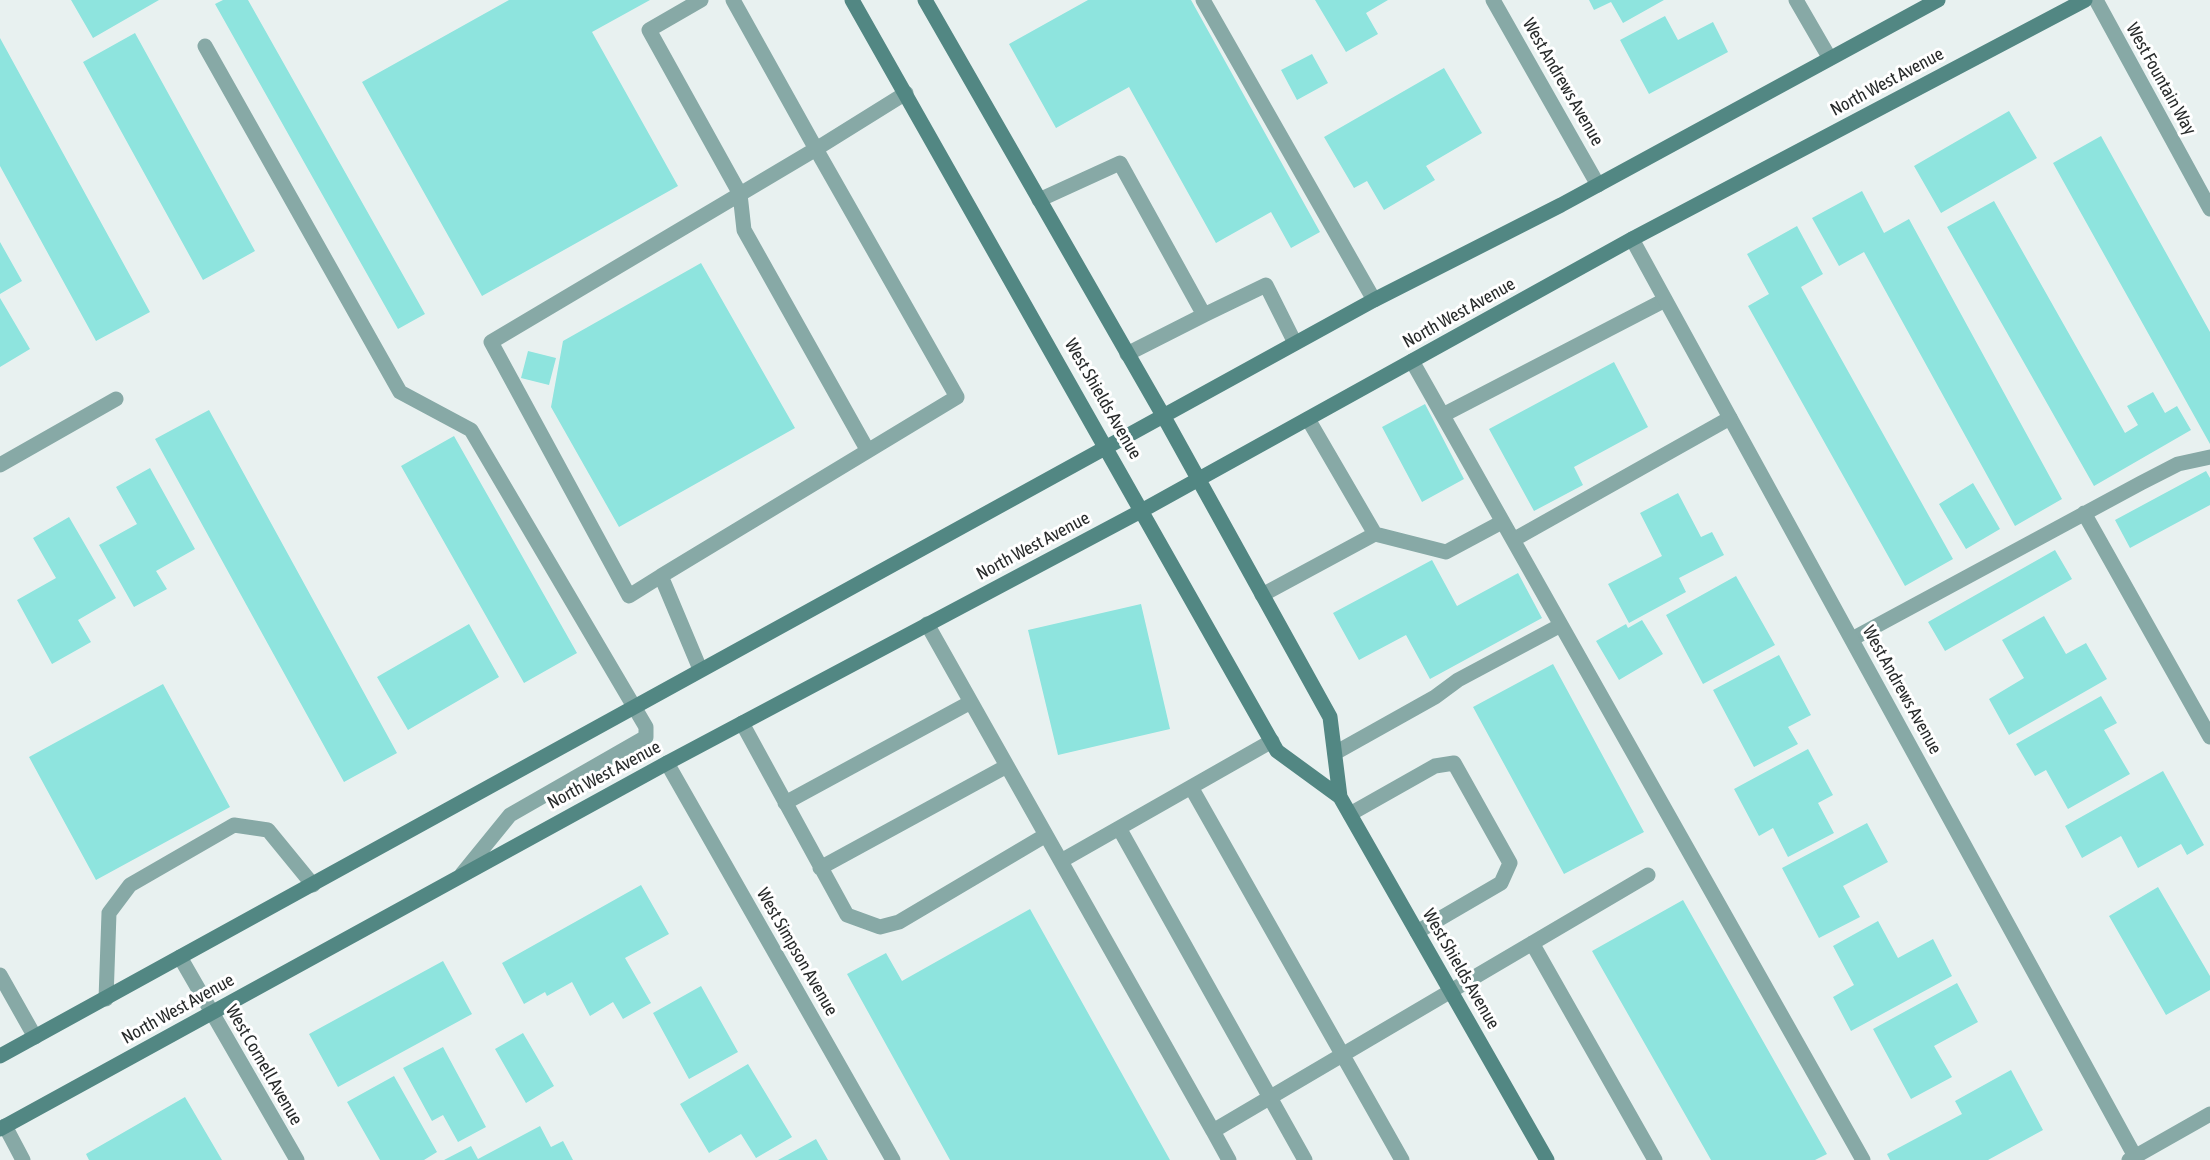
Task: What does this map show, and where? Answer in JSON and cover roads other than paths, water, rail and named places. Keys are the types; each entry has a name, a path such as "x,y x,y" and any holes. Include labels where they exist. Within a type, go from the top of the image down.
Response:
{"main road":[{"name":"West Shields Avenue","path":"852,0 1108,447 1277,751 1341,797"},
{"name":"West Shields Avenue","path":"925,0 1164,417 1330,717 1341,797 1547,1160"},
{"path":"1,1053 106,999 700,669 1374,300 1598,185 1829,57 1938,0"},
{"name":"North West Avenue","path":"2,1127 667,763 1143,510 1632,239 2085,0"}],"street":[{"path":"701,0 649,30 740,194 744,230 868,451"},
{"path":"733,0 816,149 957,397 629,596 491,342 816,149 906,93"},
{"path":"1203,0 1374,300"},
{"name":"West Andrews Avenue","path":"1493,0 1598,185"},
{"path":"1796,0 1829,57"},
{"name":"West Fountain Way","path":"2096,0 2210,209"},
{"path":"205,46 400,392 471,430 646,727 646,737 510,815 462,874"},
{"path":"1039,200 1120,163 1204,315"},
{"name":"West Andrews Avenue","path":"1632,239 1852,639 2133,1159"},
{"path":"1127,354 1266,285 1295,344"},
{"path":"1443,415 1665,300"},
{"path":"1412,361 1863,1160"},
{"path":"0,465 116,399"},
{"path":"1513,540 1730,418"},
{"path":"1308,419 1375,534"},
{"path":"1852,639 2178,464 2210,457"},
{"path":"2084,513 2210,737"},
{"path":"1262,595 1375,534 1446,552 1502,522"},
{"path":"661,576 700,669"},
{"path":"927,624 1229,1160"},
{"path":"1335,753 1435,697 1458,680 1561,625"},
{"path":"785,803 971,702"},
{"path":"742,723 847,915 880,927 899,922 1046,835"},
{"path":"1061,861 1272,741"},
{"name":"West Simpson Avenue","path":"667,763 893,1160"},
{"path":"1350,814 1435,766 1454,763 1510,863 1501,883 1417,932"},
{"path":"820,868 1007,766"},
{"path":"1191,787 1402,1160"},
{"path":"106,999 109,913 130,885 234,825 268,830 313,885"},
{"path":"1119,828 1305,1160"},
{"path":"1214,1131 1648,875"},
{"path":"1532,944 1655,1160"},
{"name":"West Cornell Avenue","path":"180,957 297,1160"},
{"path":"0,975 34,1037"},
{"path":"2133,1159 2210,1114"},
{"path":"2,1127 23,1160"}]}
